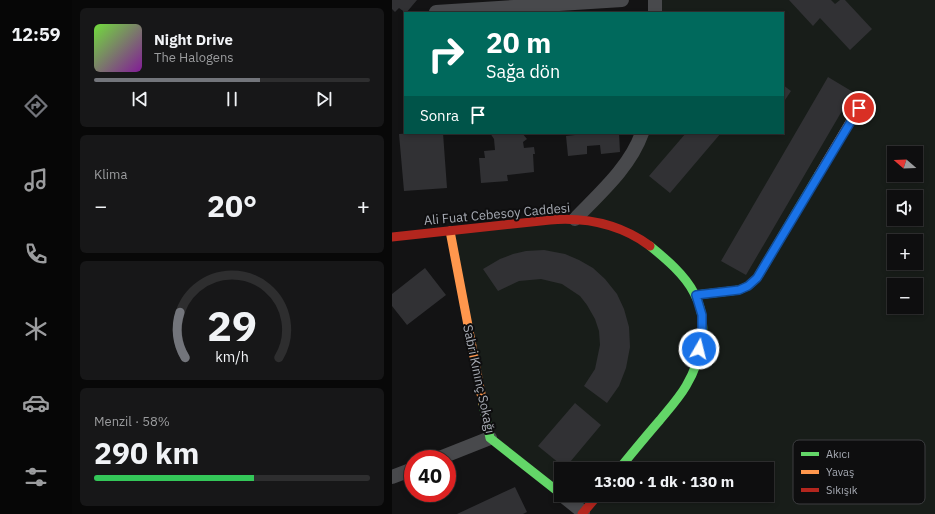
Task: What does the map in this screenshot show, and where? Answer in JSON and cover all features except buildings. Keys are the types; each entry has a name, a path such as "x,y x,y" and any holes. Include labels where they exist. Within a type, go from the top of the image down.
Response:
{"street":[{"path":"446,0 436,12 622,0"},
{"path":"655,0 655,12"},
{"path":"625,462 686,386 694,367 702,331 702,315 696,295 739,290 748,286 757,278 859,108"},
{"path":"575,219 628,161 642,134"},
{"name":"Ali Fuat Cebesoy Caddesi","path":"392,237 546,221 575,219 595,222 621,228 640,239 663,257 696,295"},
{"name":"Sabri Kınınç Sokağı","path":"450,231 490,438 554,489"},
{"path":"456,451 490,438"},
{"path":"392,478 404,473"},
{"name":"Sabri Kınınç Sokağı","path":"570,502 583,513"},
{"path":"583,513 592,502"}],"shaded area":[{"path":"655,0 935,0 935,514 582,514 569,502 774,502 774,462 554,462 554,488 490,438 450,231 575,220 641,134 784,134 784,12 655,12"}],"traffic: fast":[{"path":"696,295 739,290 748,286 757,278 819,174"},
{"path":"625,462 683,390 692,375 700,352 702,340 702,316 694,293 686,280 669,262 650,246"},
{"path":"483,404 490,438 554,488"}],"traffic: slow":[{"path":"819,174 859,107"},
{"path":"450,231 483,404"}],"traffic: jam":[{"path":"392,237 564,219 590,221 615,227 639,238 650,246"},
{"path":"582,514 592,502"}],"route":[{"path":"699,349 702,331 702,315 696,295 739,290 748,286 757,278 859,108"}]}
